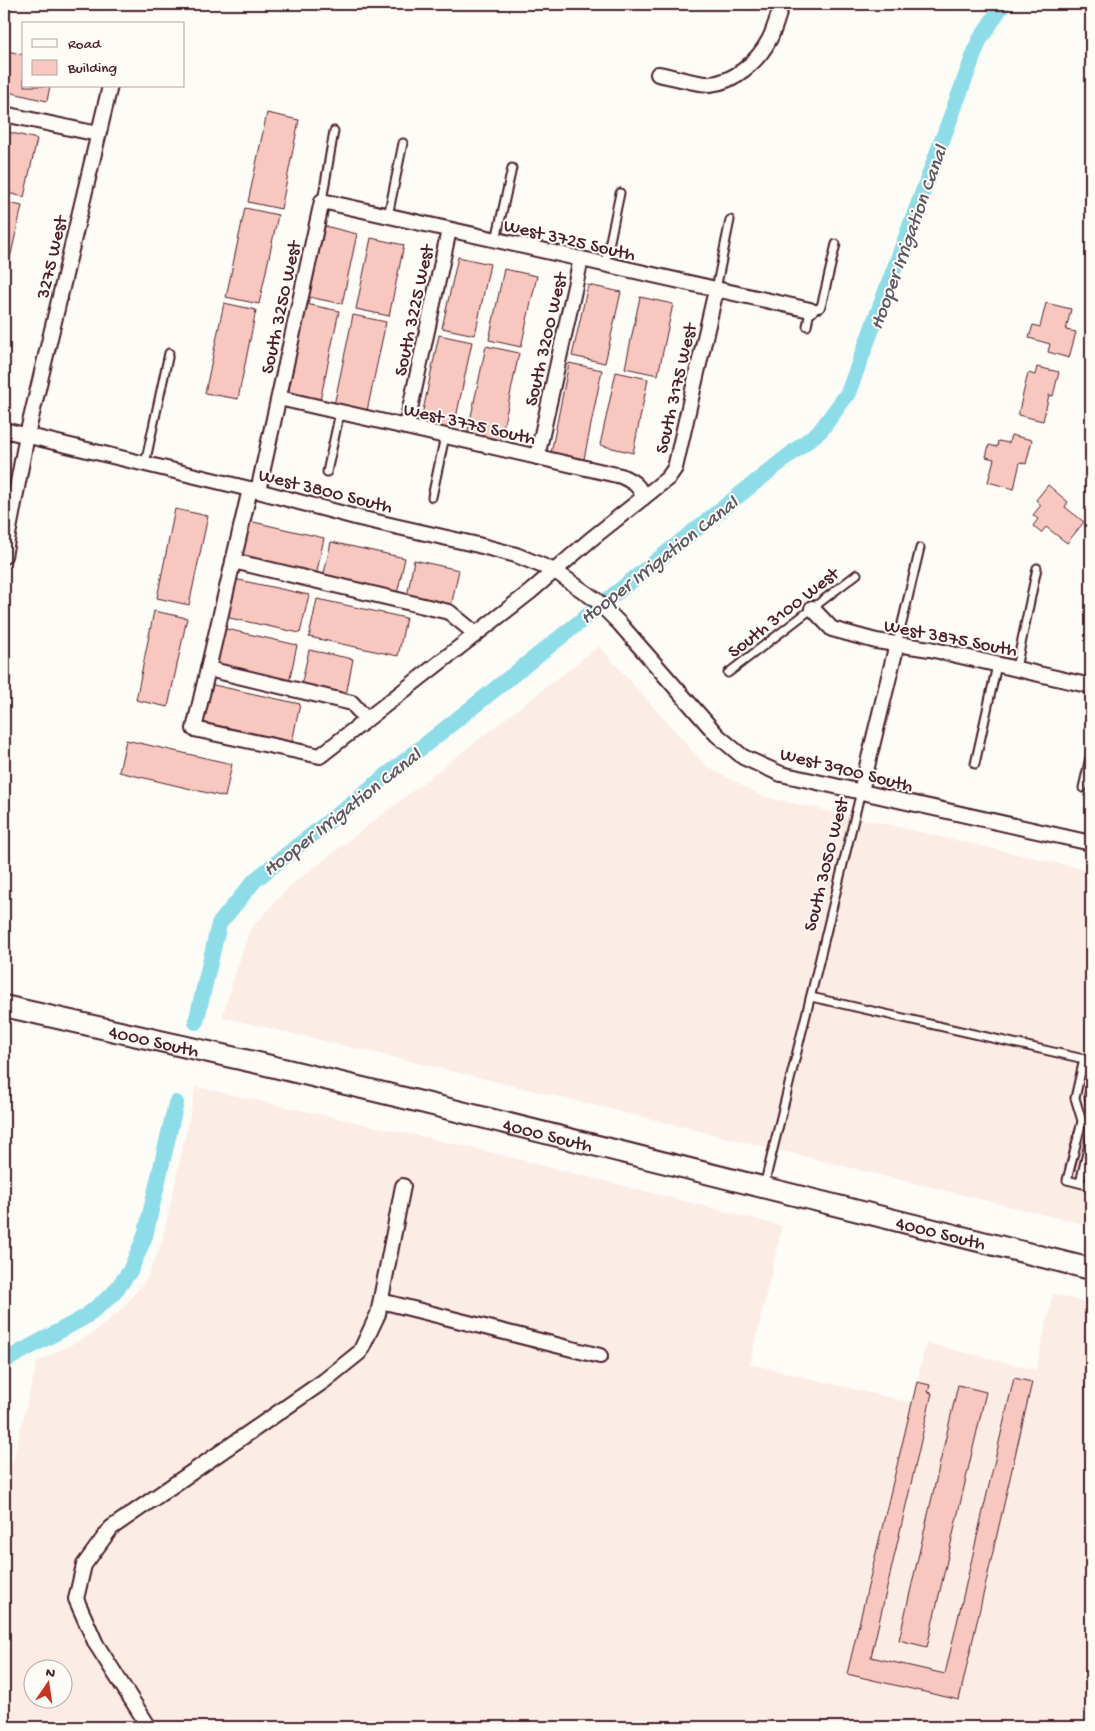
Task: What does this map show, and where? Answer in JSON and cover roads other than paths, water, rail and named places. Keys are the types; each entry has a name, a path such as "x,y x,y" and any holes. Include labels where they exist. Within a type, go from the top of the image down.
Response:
{"main road":[{"name":"4000 South","path":"4,1006 421,1102 1091,1270"}],"street":[{"path":"658,74 709,84 727,80 736,75 744,70 760,54 770,39 782,4"},
{"name":"3275 West","path":"4,556 27,436 110,88"},
{"path":"4,114 98,134"},
{"name":"West 3725 South","path":"322,201 810,310"},
{"name":"South 3250 West","path":"322,201 278,398 233,561 194,729 320,756 366,719"},
{"name":"South 3225 West","path":"406,427 448,230"},
{"name":"South 3200 West","path":"537,457 581,259"},
{"name":"South 3175 West","path":"366,719 555,571 590,540 668,478 675,468 716,290"},
{"name":"West 3775 South","path":"278,398 621,476 637,485 643,498"},
{"name":"West 3800 South","path":"4,430 516,555 555,571 596,600 620,624"},
{"path":"233,561 449,612 476,634"},
{"name":"West 3875 South","path":"812,608 832,629 876,641 930,649 1091,686"},
{"name":"West 3900 South","path":"620,624 718,735 743,757 782,774 1091,843"},
{"name":"South 3050 West","path":"861,791 897,644"},
{"path":"208,669 352,703 366,719"},
{"path":"149,1727 96,1644 76,1599 84,1565 111,1528 324,1381 360,1352 378,1314 403,1186"},
{"path":"381,1301 600,1356"}],"lane":[{"name":"South 3250 West","path":"322,201 334,131"},
{"path":"388,216 403,143"},
{"path":"496,240 512,168"},
{"path":"605,265 620,193"},
{"name":"South 3175 West","path":"716,290 730,220"},
{"path":"807,326 810,310 820,308 822,303 836,244"},
{"path":"145,464 169,353"},
{"path":"327,472 340,412"},
{"path":"432,497 445,436"},
{"name":"South 3050 West","path":"897,644 920,548"},
{"path":"1016,668 1037,568"},
{"name":"South 3100 West","path":"728,673 856,574"},
{"path":"975,764 997,665"},
{"path":"1083,788 1091,752"},
{"name":"South 3050 West","path":"764,1189 861,791"},
{"path":"811,997 1088,1060 1075,1098 1082,1121 1068,1180 1091,1186"},
{"path":"1091,1090 1089,1094 1091,1114"},
{"path":"1080,1183 1091,1135"}],"waterway":[{"name":"Hooper Irrigation Canal","path":"196,1022 219,924 255,880 821,430 848,393 979,41 1003,4"},
{"name":"Hooper Irrigation Canal","path":"4,1361 85,1317 113,1294 130,1271 145,1236 176,1103"}]}
